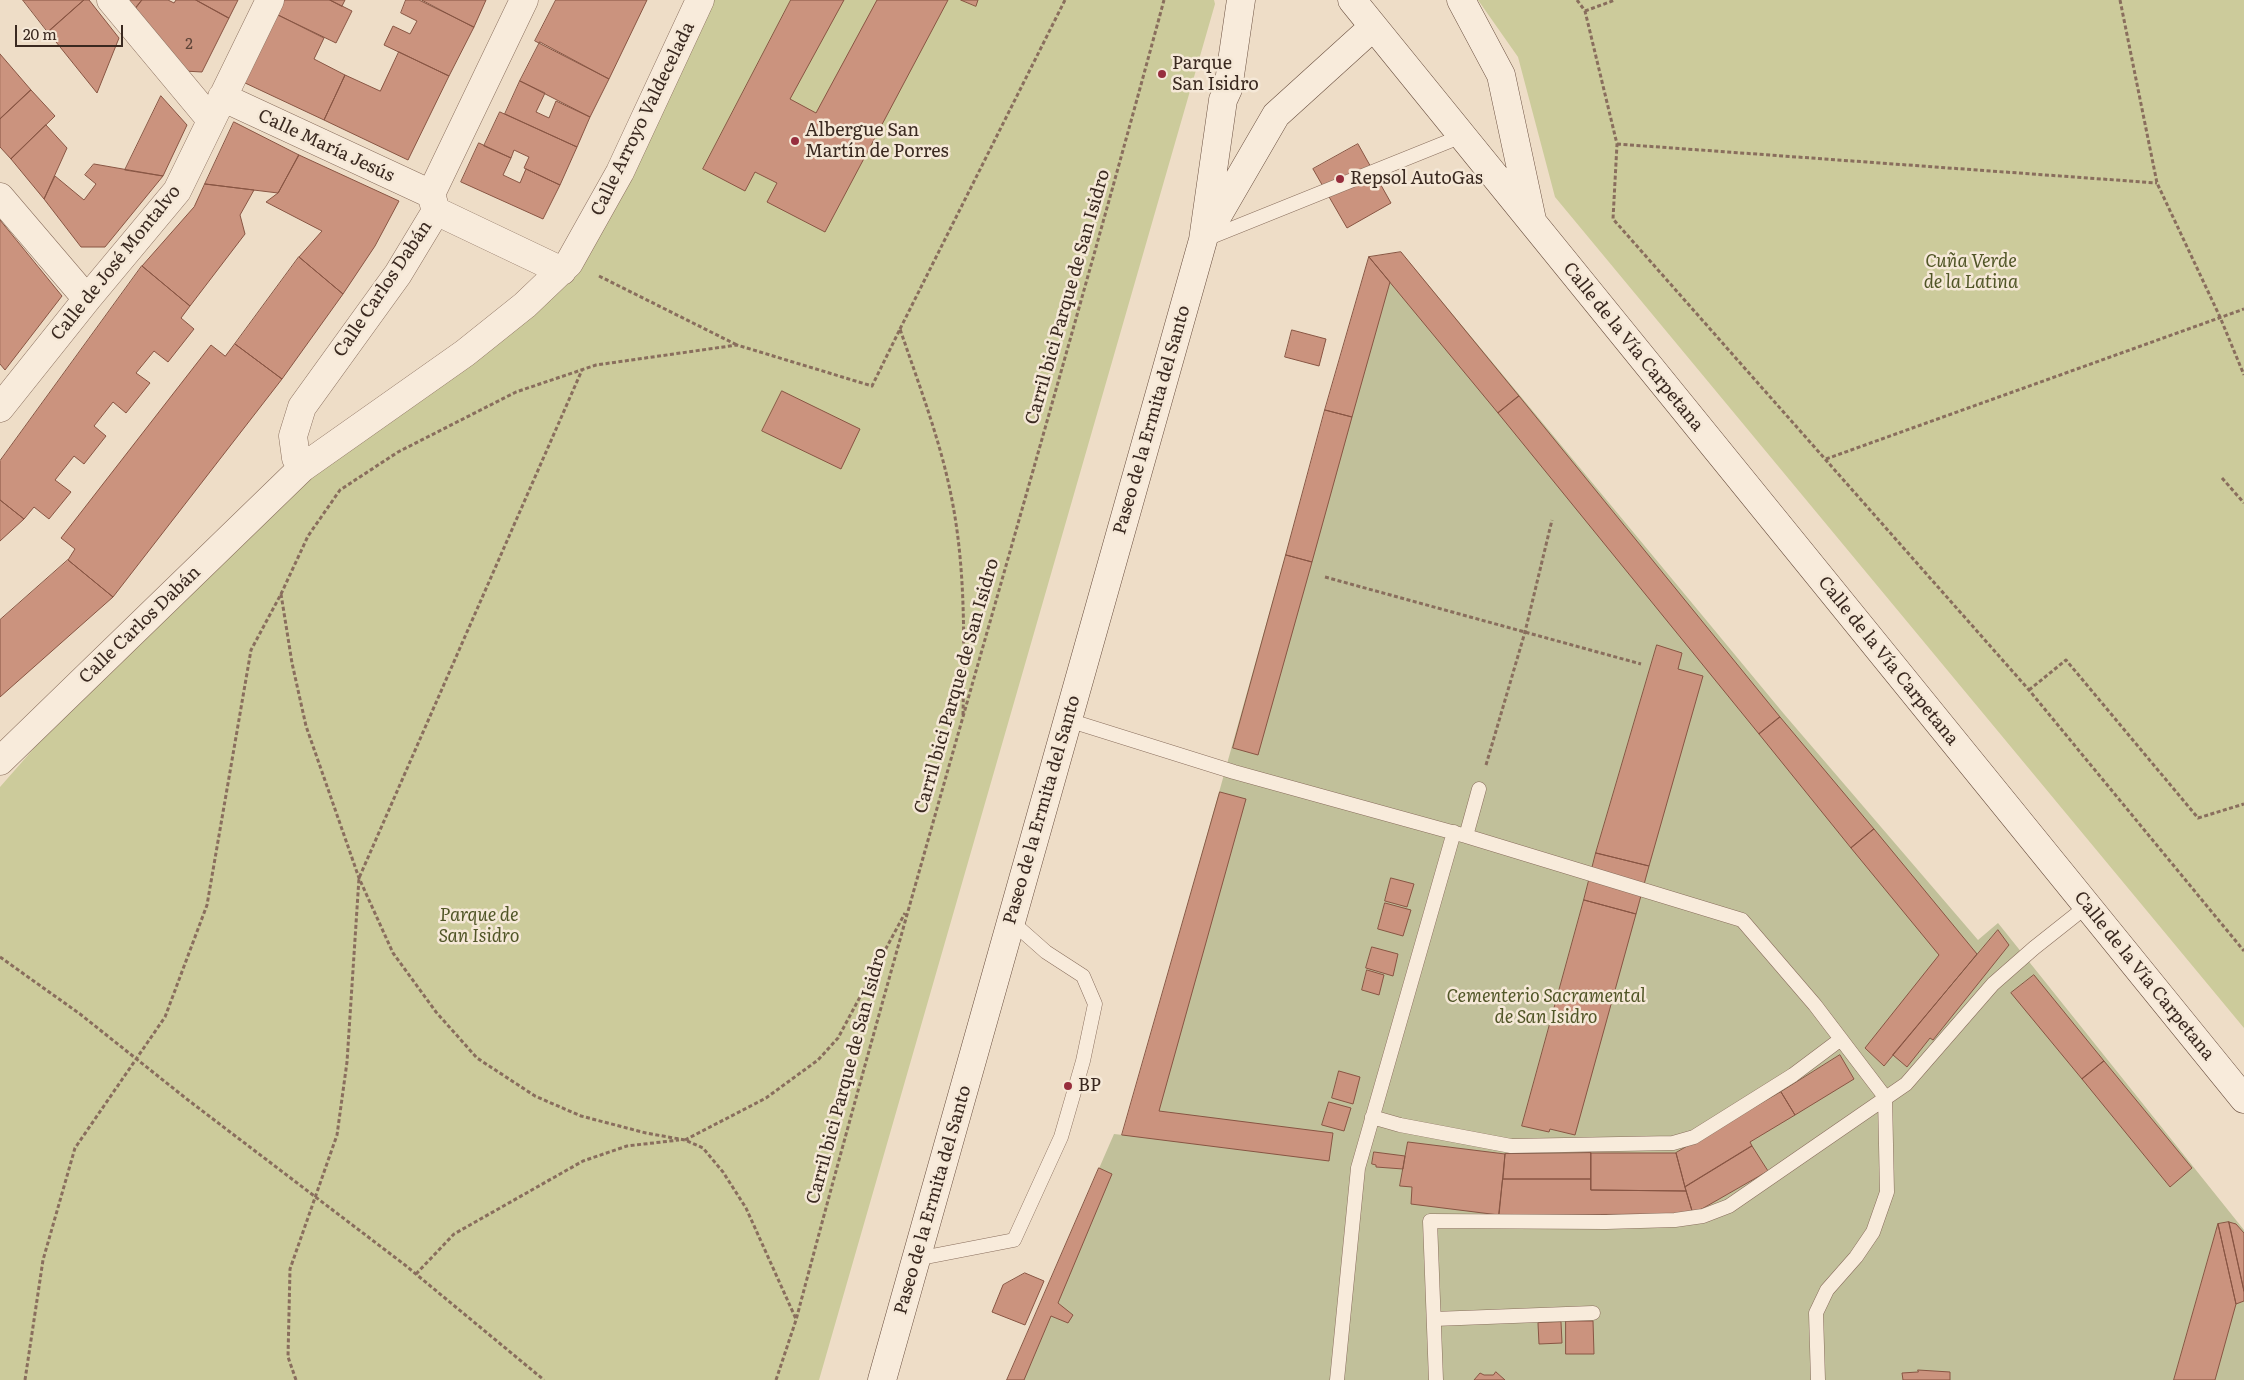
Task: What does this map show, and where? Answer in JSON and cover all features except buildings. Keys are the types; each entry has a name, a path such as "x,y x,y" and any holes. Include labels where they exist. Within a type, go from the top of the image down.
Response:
{"street":[{"path":"111,0 216,109"},
{"name":"Calle de José Montalvo","path":"0,408 177,191 270,0"},
{"name":"Calle Carlos Dabán","path":"302,468 296,458 293,436 302,407 398,274 433,203 524,0"},
{"name":"Calle Arroyo Valdecelada","path":"565,266 620,172 700,0"},
{"name":"Paseo de la Ermita del Santo","path":"882,1380 1203,240 1223,100 1228,90 1241,0"},
{"name":"Calle de la Vía Carpetana","path":"1352,0 2244,1099"},
{"name":"Calle de la Vía Carpetana","path":"1461,0 1501,75 1533,224"},
{"name":"Paseo de la Ermita del Santo","path":"1203,240 1276,115 1373,27"},
{"name":"Calle María Jesús","path":"216,109 433,203 565,266"},
{"path":"0,197 87,299"},
{"name":"Calle Carlos Dabán","path":"0,761 302,468 465,353 525,305 565,266"}],"lane":[{"path":"1203,240 1462,136"},
{"path":"1068,720 1234,772 1460,834 1742,920 1815,1005 1885,1097 1887,1192 1873,1232 1856,1258 1827,1290 1816,1313 1818,1380"},
{"path":"1336,1380 1358,1168 1372,1117 1460,834 1479,789"},
{"path":"1436,1380 1430,1221 1606,1222 1675,1220 1703,1216 1729,1206 1906,1084 1993,984 2087,906"},
{"path":"916,1259 1014,1240 1061,1137 1083,1060 1096,1004 1083,976 1046,952 1011,921"},
{"path":"1372,1117 1512,1146 1673,1143 1694,1137 1793,1075 1841,1039"},
{"path":"1434,1319 1593,1313"}],"path":[{"path":"598,275 737,345 872,386 1064,0"},
{"name":"Carril bici Parque de San Isidro","path":"776,1380 796,1320 907,908 964,717 1099,242 1164,0"},
{"path":"1578,0 1585,11 1617,144 1612,219 1826,458 2029,690 2244,951"},
{"path":"1585,11 1615,0"},
{"path":"2120,0 2156,183 2220,317 2244,375"},
{"path":"1617,144 2156,183"},
{"path":"1826,458 2244,309"},
{"path":"900,329 940,452 952,501 961,565 964,717"},
{"path":"26,1380 43,1260 75,1148 165,1017 207,905 251,650 281,594 308,536 340,490 398,452 516,392 596,365 737,345"},
{"path":"296,1380 288,1356 290,1269 337,1134 347,1062 360,878 582,370"},
{"path":"2222,478 2244,503"},
{"path":"1479,789 1525,632 1552,520"},
{"path":"1325,577 1641,664"},
{"path":"281,594 292,663 306,726 360,878 393,953 436,1012 478,1058 535,1096 581,1116 646,1134 685,1140 703,1148 723,1172 746,1208 796,1320"},
{"path":"2029,690 2066,660 2198,818 2244,804"},
{"path":"416,1274 454,1234 582,1161 627,1146 685,1140 766,1098 818,1060 838,1038 907,908"},
{"path":"0,957 80,1014 416,1274 544,1380"},
{"path":"537,1374 539,1380"}],"green space":[{"name":"Parque de San Isidro","path":"700,0 1214,0 1215,4 819,1380 0,1380 0,787 150,616 302,468 562,271"},
{"name":"Cuña Verde de la Latina","path":"1478,0 2244,0 2244,1028 1555,197 1518,57"},
{"name":"Cementerio Sacramental de San Isidro","path":"1401,252 1784,714 1978,940 1998,923 2244,1230 2244,1380 1007,1380 1114,1134 1123,1135 1369,257"}],"place":[{"name":"Parque San Isidro","path":"1162,74"},
{"name":"Albergue San Martín de Porres","path":"795,141"},
{"name":"Repsol AutoGas","path":"1340,179"},
{"name":"BP","path":"1068,1086"}]}
